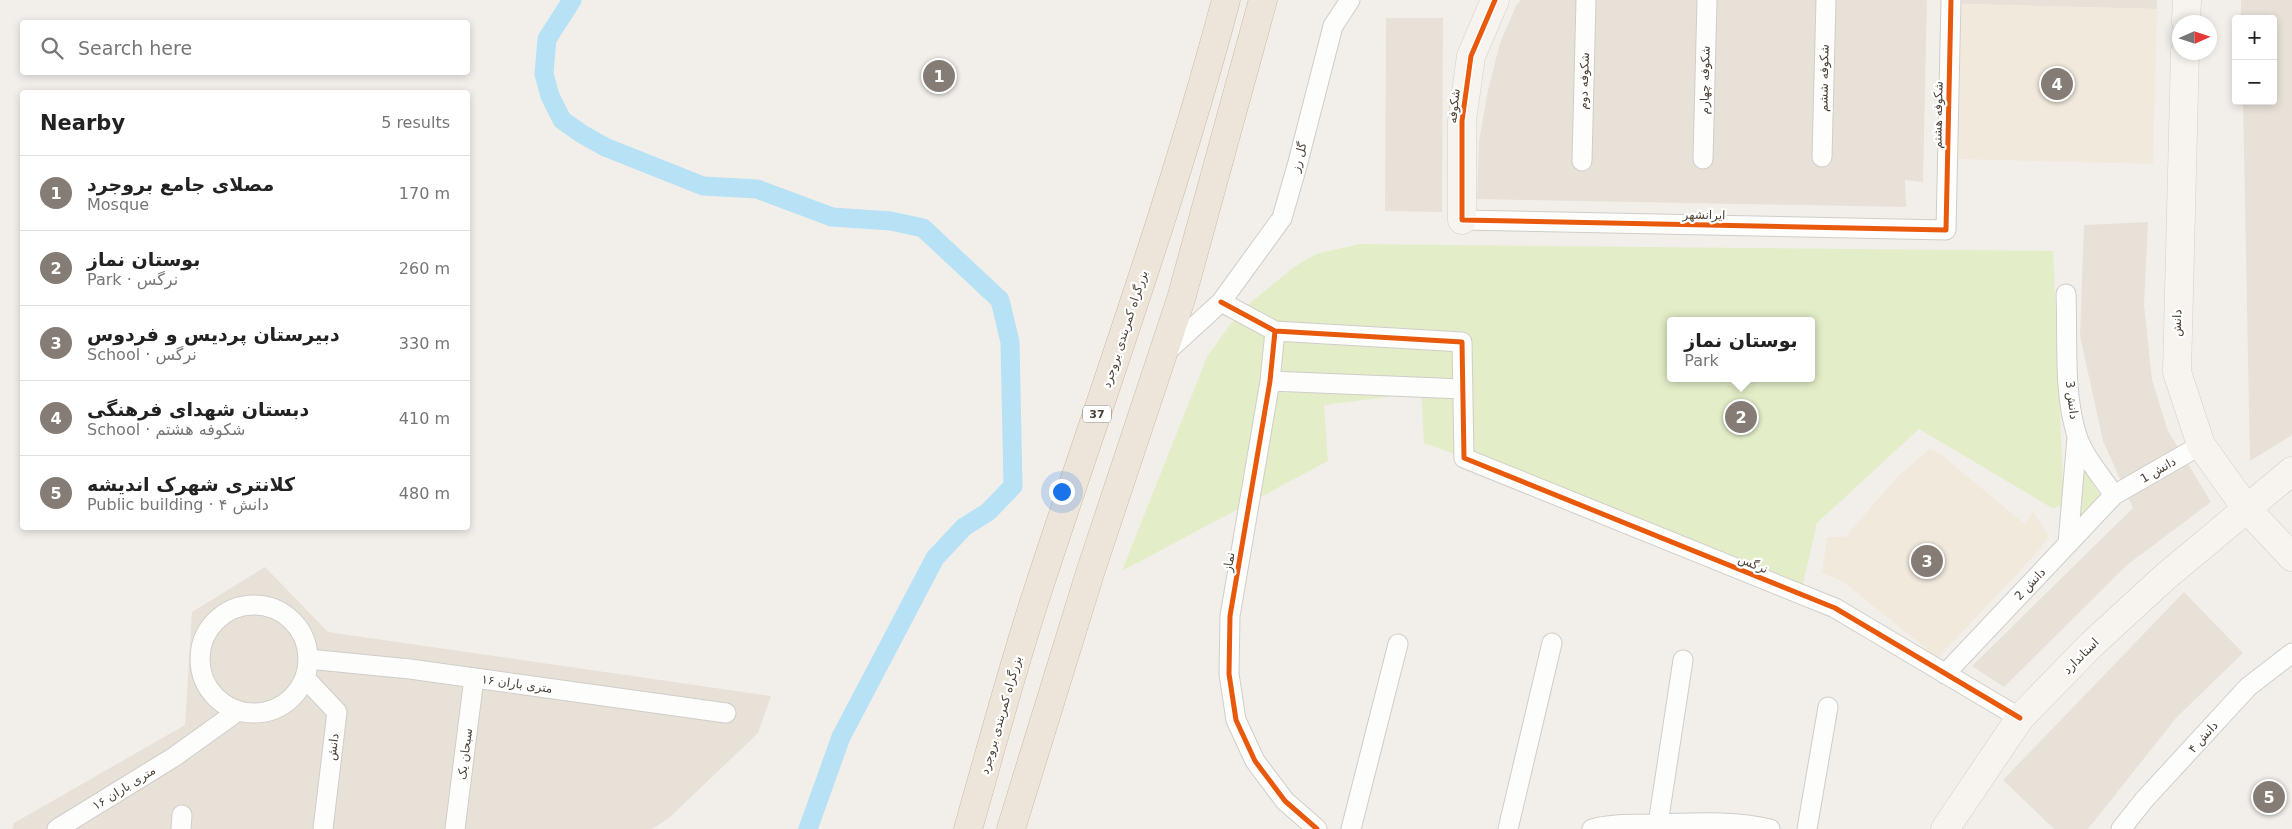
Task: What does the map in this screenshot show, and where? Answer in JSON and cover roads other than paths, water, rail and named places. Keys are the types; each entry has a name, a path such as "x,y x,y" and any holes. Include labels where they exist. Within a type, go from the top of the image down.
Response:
{"highway":[{"name":"بزرگراه کمربندی بروجرد","path":"968,829 1037,593 1137,295 1226,0"},
{"path":"1011,829 1090,573 1184,290 1263,0"}],"street":[{"name":"گل رز","path":"1163,355 1221,302 1282,218 1298,166 1333,26 1350,0"},
{"name":"شکوفه","path":"1462,220 1462,121 1471,56 1495,0"},
{"name":"شکوفه دوم","path":"1582,161 1586,0"},
{"name":"شکوفه چهارم","path":"1703,159 1707,0"},
{"name":"شکوفه ششم","path":"1822,157 1826,0"},
{"name":"شکوفه هشتم","path":"1946,230 1951,0"},
{"path":"2186,15 2187,0"},
{"name":"دانش","path":"2185,60 2177,372 2201,445 2246,508 2292,558"},
{"name":"ایرانشهر","path":"1462,220 1946,230"},
{"name":"دانش 3","path":"2066,294 2070,392 2077,437 2114,495"},
{"path":"1221,302 1275,331 1462,342 1463,389 1270,381"},
{"name":"نماز","path":"1275,331 1270,381 1230,616 1229,674 1236,720 1255,762 1285,800 1317,829"},
{"name":"نرگس","path":"1463,389 1464,458 1835,608 2020,718"},
{"path":"2068,544 2077,437"},
{"name":"دانش 1","path":"2114,495 2201,445"},
{"path":"2246,508 2292,471"},
{"name":"دانش 2","path":"1945,674 2114,495"},
{"name":"استاندارد","path":"1945,829 2020,718 2098,639 2246,508"},
{"path":"247,604 266,605 283,612 296,624 305,641 308,659 304,678 296,692 278,707 254,713 238,711 222,703 215,696 201,673 200,654 204,636 215,621 230,610 247,604"},
{"path":"1351,829 1398,644"},
{"path":"1508,829 1552,644"},
{"name":"دانش ۴","path":"2121,829 2144,800 2248,687 2292,653"},
{"name":"۱۶ متری باران","path":"308,659 474,678 726,713"},
{"path":"1658,824 1682,660"},
{"name":"دانش","path":"304,678 337,712 323,829"},
{"name":"سبحان یک","path":"455,829 474,678"},
{"path":"1807,829 1828,708"},
{"name":"۱۶ متری باران","path":"57,829 174,757 238,711"},
{"path":"1592,829 1622,825 1658,824 1750,824 1770,829"}],"waterway":[{"path":"572,0 547,39 544,74 550,96 562,120 605,147 703,186 757,189 832,217 891,221 923,228 1000,300 1010,342 1013,486 988,512 964,527 935,558 841,737 808,829"}],"place":[{"name":"مصلای جامع بروجرد","path":"939,76"},
{"name":"دبستان شهدای فرهنگی","path":"2057,84"},
{"name":"بوستان نماز","path":"1741,417"},
{"name":"دبیرستان پردیس و فردوس","path":"1927,561"},
{"name":"کلانتری شهرک اندیشه","path":"2269,797"}]}
